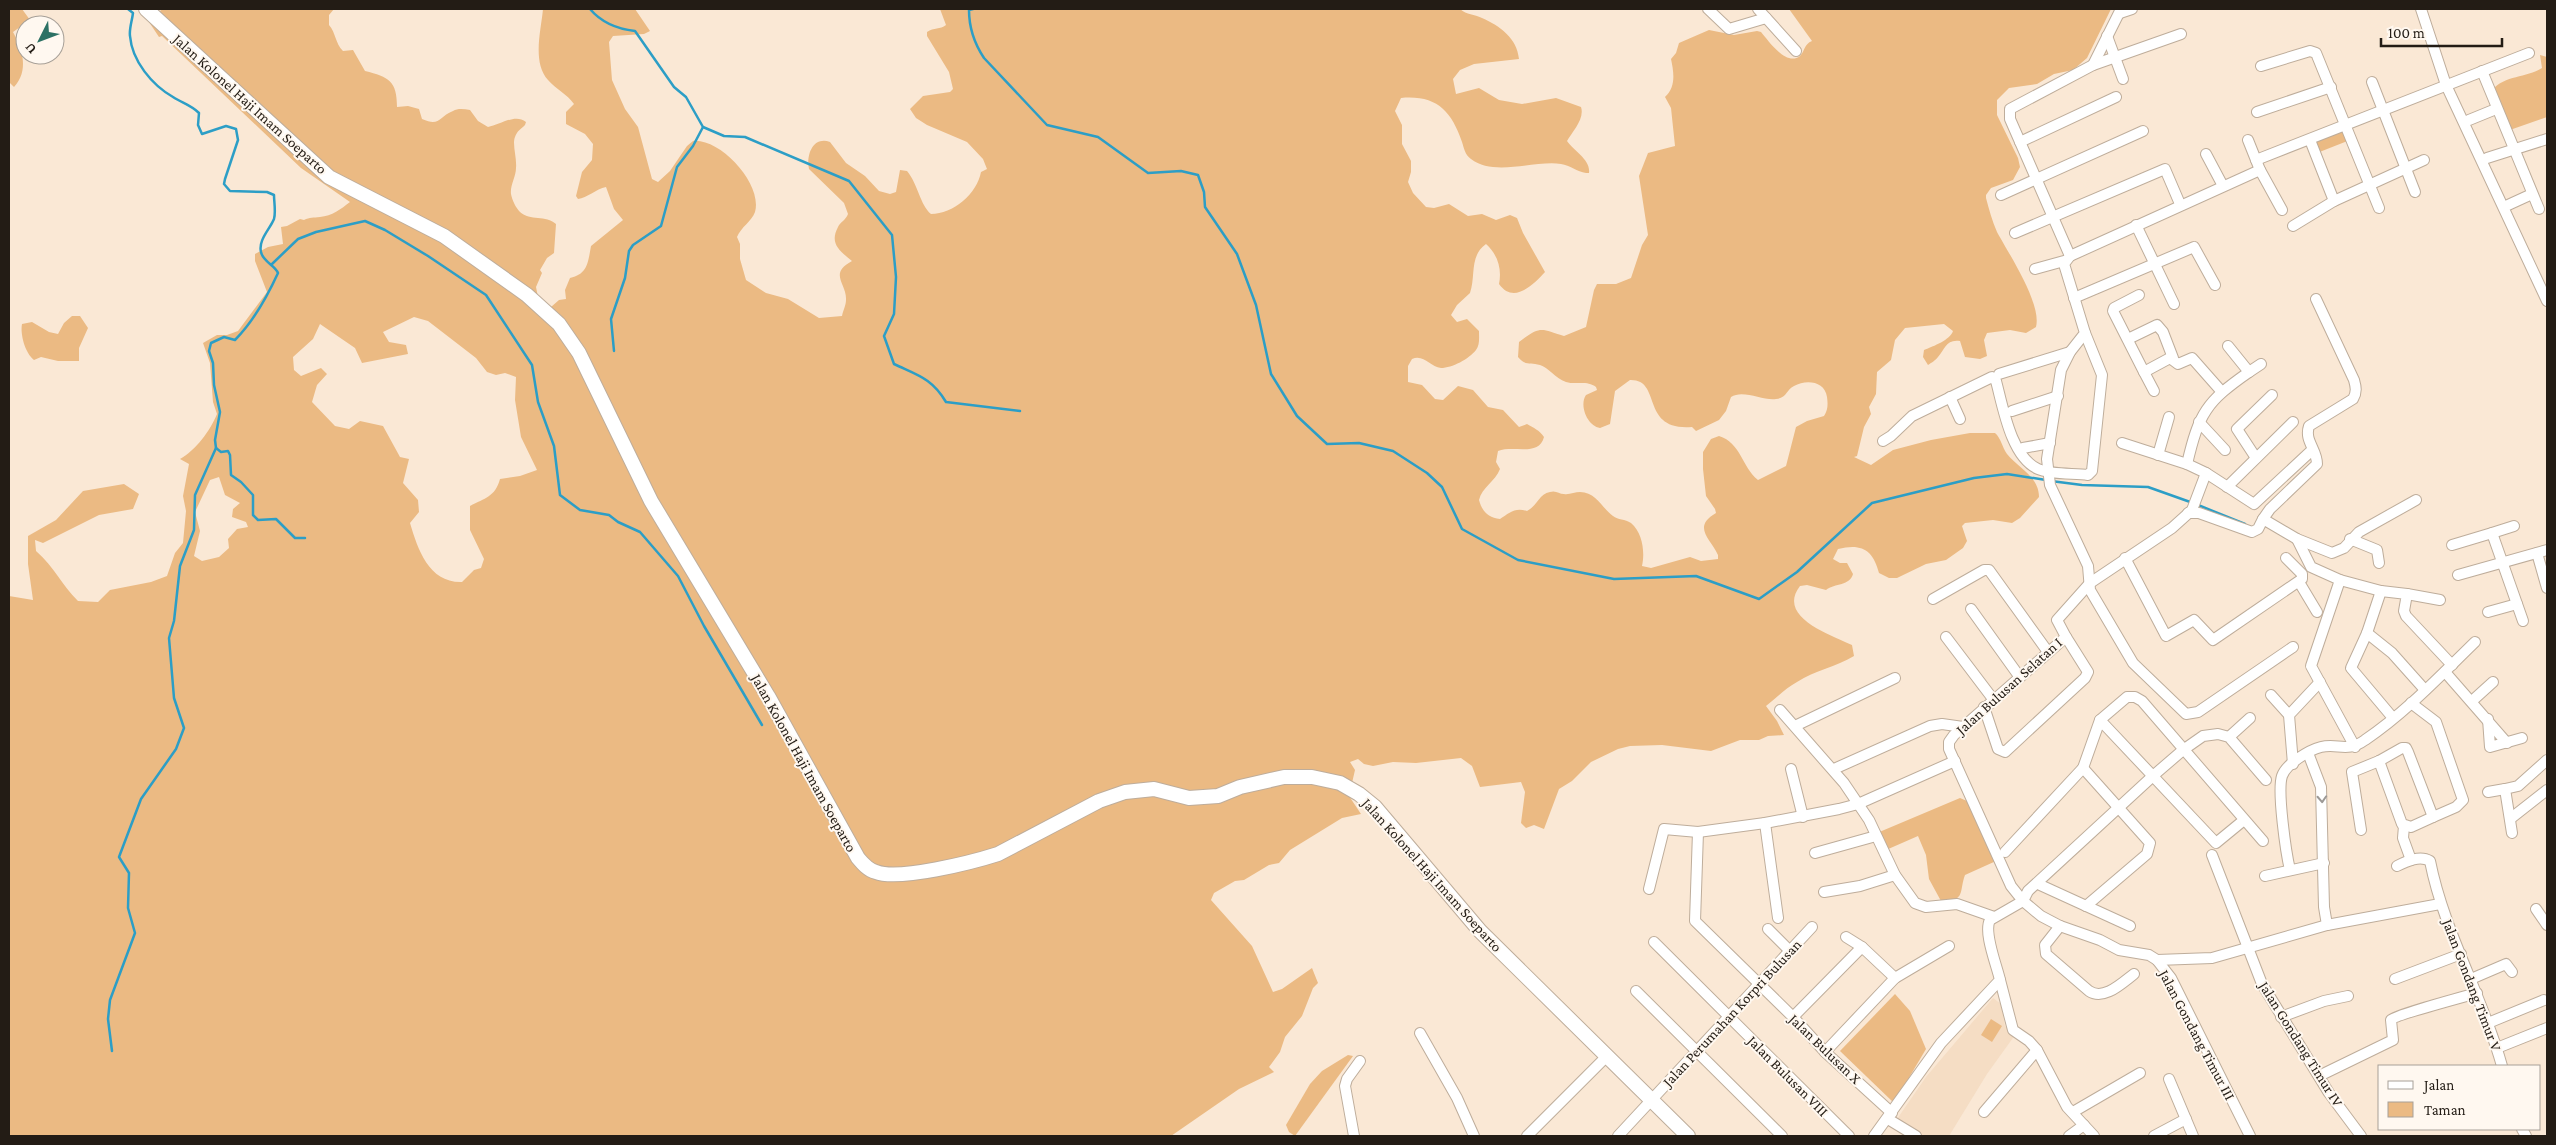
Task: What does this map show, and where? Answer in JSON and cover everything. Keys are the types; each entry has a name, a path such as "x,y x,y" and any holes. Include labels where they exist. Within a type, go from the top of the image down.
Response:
{"main road":[{"name":"Jalan Kolonel Haji Imam Soeparto","path":"146,9 329,177 444,236 528,295 558,324 579,353 651,501 768,696 858,858 867,868 876,872 894,875 981,859 1007,849 1099,801 1125,792 1154,789 1189,798 1218,796 1240,787 1284,777 1312,776 1340,783 1359,794 1376,808 1480,931 1688,1136"}],"street":[{"path":"1708,9 1729,29 1766,18"},
{"path":"1758,9 1796,51"},
{"path":"2093,65 2120,11 2132,9"},
{"path":"2421,9 2446,85 2547,301"},
{"path":"1883,441 1912,416 1988,378 1994,378 2008,426 2015,443 2028,462 2049,478 2088,474 2092,471 2102,375 2085,333 2074,298 2067,258 2053,218 2035,180 2009,113 2010,109 2093,65 2181,34"},
{"path":"2107,36 2123,79"},
{"path":"2261,66 2313,51 2331,87 2380,208"},
{"path":"2036,269 2067,258 2222,186 2258,165 2310,140 2529,53"},
{"path":"2482,71 2496,109 2539,208"},
{"path":"2372,82 2415,192"},
{"path":"2257,112 2331,87"},
{"path":"2020,142 2116,97"},
{"path":"2469,120 2496,109"},
{"path":"2001,195 2144,131"},
{"path":"2488,158 2547,139"},
{"path":"2248,140 2258,165 2282,210"},
{"path":"2310,140 2334,201"},
{"path":"2206,154 2222,186"},
{"path":"2292,226 2334,201 2424,160"},
{"path":"2015,233 2165,169 2180,204"},
{"path":"2508,205 2532,194"},
{"path":"2136,225 2174,304"},
{"path":"2074,298 2196,248 2215,284"},
{"path":"2139,295 2113,309 2154,391"},
{"path":"2190,511 2198,512 2252,532 2258,529 2270,509 2317,464 2317,458 2307,438 2309,426 2353,399 2356,389 2354,380 2316,299"},
{"path":"2128,339 2157,325 2163,332 2173,358 2178,364 2192,358 2222,392"},
{"path":"2085,333 2070,352 2061,370 2047,459 2049,478 2086,560 2090,590 2133,663 2186,714 2198,712 2294,646"},
{"path":"2228,346 2247,374"},
{"path":"1999,374 2070,352"},
{"path":"2144,372 2173,358"},
{"path":"2187,464 2204,410 2222,392 2261,364"},
{"path":"2256,458 2237,429 2272,395"},
{"path":"2012,411 2058,396"},
{"path":"1950,397 1960,419"},
{"path":"2158,455 2168,418"},
{"path":"2199,422 2225,450"},
{"path":"2227,486 2293,422"},
{"path":"2023,448 2050,443"},
{"path":"2122,443 2187,464 2206,473 2254,504 2310,452"},
{"name":"Jalan Bulusan Selatan I","path":"2023,901 2011,886 1949,749 1949,742 1984,707 2066,637 2057,620 2090,583 2124,558 2172,528 2190,511 2206,473"},
{"path":"2263,519 2297,540 2332,553 2344,548 2350,539 2416,500"},
{"path":"2452,545 2514,526"},
{"path":"2492,533 2523,621"},
{"path":"2350,539 2377,550 2379,563"},
{"path":"2297,540 2310,567 2340,580 2381,591 2440,600"},
{"path":"2458,575 2542,551 2547,588"},
{"path":"2124,558 2166,636 2194,620 2211,638 2216,639 2302,579 2302,574 2286,558"},
{"path":"1933,599 1984,570 1989,570 2048,652"},
{"path":"2340,580 2311,666 2355,747"},
{"path":"2299,582 2317,612"},
{"path":"2381,591 2366,633 2350,668 2393,718"},
{"path":"2408,594 2404,612 2406,616 2507,743"},
{"path":"2488,612 2517,604"},
{"path":"1971,609 2020,676"},
{"path":"2366,633 2392,653 2426,690"},
{"path":"1946,636 1993,699"},
{"path":"1984,707 1998,749 2003,752 2080,684 2088,672 2066,637"},
{"path":"2290,870 2285,849 2282,781 2285,771 2308,753 2323,747 2355,747 2426,690 2475,642"},
{"path":"1795,726 1895,678"},
{"path":"2289,715 2320,682"},
{"path":"2472,701 2493,682"},
{"path":"2271,695 2289,715 2293,764"},
{"path":"2005,852 2083,768 2100,720 2127,697 2135,697 2142,701 2263,841"},
{"path":"2404,826 2411,827 2460,804 2463,800 2436,722 2411,702"},
{"path":"1780,710 1834,769 1858,804 1894,874 1910,897 1921,906 1957,904 1994,917"},
{"path":"2229,737 2250,718"},
{"path":"2488,719 2488,746 2492,748 2522,738"},
{"path":"2100,720 2154,775 2216,843 2244,820"},
{"path":"1834,769 1930,726 1951,724 1963,727"},
{"path":"2094,1136 2073,1112 2036,1050 2028,1041 2013,1030 1987,924 1994,917 2023,901 2028,891 2038,884 2119,806 2183,750 2203,736 2218,734 2229,737 2266,780"},
{"path":"2362,830 2352,772 2379,761 2402,748 2406,748 2433,817"},
{"path":"2308,753 2321,787 2324,907 2327,924"},
{"path":"2488,792 2518,786 2547,760"},
{"path":"1649,889 1663,830 1698,832 1803,817 1858,804 1955,761"},
{"path":"2379,761 2404,826 2402,838 2411,860 2397,866"},
{"path":"2083,768 2119,806 2150,843 2150,849 2086,906"},
{"path":"1791,769 1803,817"},
{"path":"2505,789 2512,833"},
{"path":"2510,819 2547,790"},
{"path":"1765,823 1778,918"},
{"name":"Jalan Bulusan X","path":"1698,832 1695,921 1890,1116 1916,1136"},
{"path":"1815,853 1876,836"},
{"name":"Jalan Gondang Timur IV","path":"2212,854 2262,984 2319,1076 2361,1136"},
{"name":"Jalan Gondang Timur V","path":"2411,860 2426,859 2430,862 2440,904 2477,993 2502,1065"},
{"path":"2265,876 2324,863"},
{"path":"1824,892 1860,886 1894,874"},
{"path":"2038,884 2130,926"},
{"name":"Jalan Gondang Timur III","path":"2023,901 2042,916 2060,926 2100,940 2118,950 2149,955 2157,960 2171,978 2250,1136"},
{"path":"2157,960 2212,958 2248,949 2327,924 2440,904"},
{"path":"2536,909 2547,925"},
{"path":"2060,926 2045,945 2046,954 2094,994 2103,994 2134,974"},
{"name":"Jalan Perumahan Korpri Bulusan","path":"1618,1136 1812,927"},
{"path":"1768,929 1790,951"},
{"path":"1846,937 1862,947 1895,978"},
{"name":"Jalan Bulusan VIII","path":"1654,942 1849,1136"},
{"path":"1825,1052 1895,978 1949,946"},
{"path":"1793,1017 1862,947"},
{"path":"2395,978 2461,954"},
{"path":"2471,979 2506,964 2512,972"},
{"path":"1874,1136 1890,1116 1920,1070 1946,1037 2000,980"},
{"path":"1636,991 1697,1049 1782,1136"},
{"path":"2319,1076 2393,1040 2391,1020 2398,1014 2444,1004 2477,993"},
{"path":"2281,1017 2324,1001 2348,996"},
{"path":"2488,1023 2544,1000"},
{"path":"2496,1048 2547,1028"},
{"path":"1420,1033 1457,1098 1474,1136"},
{"path":"1984,1112 2036,1050"},
{"path":"1527,1136 1607,1056"},
{"path":"1354,1136 1345,1086 1347,1079 1360,1061"},
{"path":"2073,1112 2140,1073"},
{"path":"2169,1079 2193,1136"},
{"path":"2154,1136 2186,1119"},
{"path":"2069,1136 2084,1125"}],"shaded area":[{"path":"1993,998 2001,1004 2005,1026 2015,1035 1987,1074 1949,1136 1916,1136 1895,1122 1926,1077"}],"green space":[{"path":"9,9 22,9 26,15 15,15 15,31 13,32 15,37 15,65 23,65 22,74 14,87 9,82"},
{"path":"163,9 334,9 329,15 329,25 340,48 343,51 353,50 365,71 386,78 390,82 397,98 397,107 408,106 419,109 422,119 432,122 436,122 448,113 461,109 470,110 478,121 488,127 512,119 526,122 514,140 516,168 511,194 517,208 524,215 552,221 556,224 554,253 547,258 540,270 542,273 536,287 538,297 551,307 559,300 566,299 565,290 570,278 584,270 588,262 591,246 623,220 614,209 606,187 578,199 576,196 582,172 592,160 593,144 585,134 566,124 566,112 574,104 543,73 540,64 539,46 543,9 635,9 650,31 644,34 613,36 609,42 612,80 625,109 638,127 652,179 658,182 670,171 687,146 693,141 704,142 727,155 746,176 756,201 754,215 737,237 740,244 740,259 746,280 766,293 788,299 819,318 842,316 846,304 846,294 840,275 841,270 852,261 835,243 838,227 848,214 844,203 809,169 810,153 815,144 824,141 830,142 846,163 865,176 879,191 890,194 896,192 900,170 907,171 924,205 931,214 948,211 963,201 975,188 981,172 987,169 983,159 967,142 927,125 916,118 910,109 923,96 950,92 953,89 949,72 927,36 927,32 930,30 946,25 940,9 1460,9 1489,21 1501,29 1515,45 1519,59 1474,64 1460,70 1453,79 1456,94 1479,88 1499,100 1522,104 1556,98 1581,107 1580,121 1567,141 1585,160 1589,173 1561,164 1551,163 1503,167 1491,167 1480,164 1467,156 1453,121 1440,107 1424,99 1401,98 1395,111 1402,125 1402,144 1411,161 1411,172 1408,182 1413,193 1426,207 1434,208 1449,204 1468,216 1482,214 1496,220 1510,215 1517,218 1523,233 1545,272 1530,287 1517,293 1511,293 1499,284 1500,273 1496,258 1486,244 1477,254 1475,260 1470,293 1457,305 1451,315 1457,322 1467,319 1479,331 1477,348 1465,360 1445,368 1437,367 1424,359 1412,359 1408,366 1408,382 1422,385 1435,399 1443,400 1458,386 1473,390 1488,407 1503,410 1519,427 1527,424 1544,437 1537,447 1531,449 1504,449 1498,451 1496,462 1500,469 1479,500 1484,511 1489,515 1500,519 1516,510 1527,511 1543,495 1554,491 1562,494 1586,493 1595,497 1613,516 1631,523 1635,527 1642,543 1642,566 1651,568 1690,557 1701,561 1718,559 1718,555 1704,528 1709,518 1716,513 1706,496 1703,469 1703,452 1711,439 1719,436 1732,444 1748,469 1758,480 1786,466 1796,427 1807,421 1824,416 1828,405 1826,392 1823,388 1809,382 1794,386 1784,396 1776,399 1741,394 1731,397 1726,411 1719,420 1696,431 1692,427 1675,426 1665,421 1658,414 1646,387 1640,382 1630,380 1615,391 1610,424 1600,428 1588,419 1583,404 1586,395 1597,390 1596,387 1585,383 1566,382 1543,366 1525,363 1518,357 1519,342 1532,333 1545,330 1564,336 1586,327 1597,284 1616,284 1631,278 1642,245 1648,235 1639,176 1648,153 1675,146 1671,108 1665,97 1673,84 1671,59 1676,53 1679,43 1709,30 1734,35 1757,31 1761,32 1783,55 1795,58 1800,56 1807,44 1812,41 1789,9 2111,9 2087,58 2073,70 2054,74 2037,84 2009,88 1997,100 1997,115 2018,158 2020,167 2013,180 1991,188 1986,198 1997,232 2029,293 2037,317 2036,327 2026,333 2010,330 1987,333 1984,340 1987,356 1980,359 1965,357 1960,341 1949,343 1936,359 1928,365 1923,357 1924,350 1945,340 1953,331 1944,324 1905,328 1895,340 1891,360 1877,372 1876,394 1869,407 1871,414 1864,427 1857,456 1854,457 1871,465 1893,450 1931,440 1970,433 1995,433 2007,454 2036,483 2039,497 2020,518 2012,523 1993,520 1965,523 1962,526 1967,541 1963,548 1946,560 1926,564 1897,578 1889,578 1879,573 1870,554 1865,550 1854,547 1838,549 1833,559 1840,563 1847,563 1853,574 1849,581 1826,590 1807,585 1800,586 1794,597 1795,607 1800,616 1809,623 1852,645 1854,656 1804,678 1789,687 1766,706 1784,735 1768,736 1759,740 1740,740 1711,751 1662,745 1630,746 1618,749 1591,762 1572,781 1559,789 1544,829 1534,825 1526,828 1521,823 1525,792 1521,782 1480,787 1472,766 1461,758 1416,763 1393,762 1373,766 1364,764 1358,759 1350,762 1355,770 1349,796 1361,814 1342,818 1290,850 1279,863 1269,865 1244,880 1235,881 1214,893 1211,900 1252,946 1273,992 1282,989 1312,968 1318,983 1313,988 1302,1016 1285,1037 1280,1052 1269,1067 1274,1072 1239,1089 1171,1136 9,1136 9,596 33,600 28,564 28,536 56,520 83,491 124,484 139,494 133,509 99,515 43,543 35,540 36,551 78,601 98,602 110,590 151,582 167,576 175,553 183,543 186,511 183,496 189,464 180,459 192,451 202,440 217,414 213,402 210,363 203,343 217,335 227,335 238,331 267,292 255,261 255,254 268,247 283,244 281,227 300,219 304,220 328,215 340,210 350,202 301,168 162,36 159,37 147,19","holes":["414,317 428,321 476,358 487,372 496,375 505,373 516,377 515,400 521,437 537,470 520,476 500,479 492,493 485,499 470,506 470,530 484,559 481,568 474,570 462,582 451,581 441,577 433,571 421,554 410,523 419,512 418,500 403,483 409,459 400,457 383,426 360,421 349,429 335,426 312,402 317,385 327,374 321,368 301,376 294,370 293,357 313,339 320,324 355,348 362,363 408,354 406,345 389,342 383,332","219,477 225,495 240,503 233,509 232,517 246,522 248,527 237,529 228,539 229,548 219,557 202,561 194,556 200,531 195,512 210,480"]},
{"path":"2540,55 2547,57 2547,117 2507,131 2492,90 2509,79 2529,74 2542,68"},
{"path":"2345,128 2350,140 2317,153 2312,140"},
{"path":"72,316 80,316 88,328 79,348 79,361 58,361 41,357 34,360 28,353 24,343 22,324 32,322 49,332 58,334 64,323"},
{"path":"1960,798 1967,801 1996,861 1965,875 1958,897 1954,900 1941,901 1929,879 1926,855 1918,836 1886,850 1877,833"},
{"path":"1895,994 1910,1011 1926,1049 1894,1103 1840,1051"},
{"path":"1991,1019 2002,1026 1992,1042 1981,1035"},
{"path":"1348,1055 1353,1056 1295,1136 1289,1132 1286,1125 1310,1084 1322,1071"}],"waterway":[{"path":"128,9 133,13 130,31 132,45 139,63 151,79 165,92 199,113 198,125 202,134 226,126 236,129 238,140 224,184 230,191 267,192 274,195 274,219 261,243 261,252 278,273 259,309 242,333 235,340 224,337 211,343 209,351 213,363 214,385 220,412 215,440 216,448 221,452 228,451 230,455 231,475 241,482 253,495 253,515 258,520 276,519 295,538 305,538"},
{"path":"590,9 599,18 610,24 622,29 635,31 674,87 686,97 703,127 724,136 745,137 849,181 892,235 896,277 894,314 884,336 894,364 929,382 946,402 1020,411"},
{"path":"973,9 969,10 971,29 977,47 984,58 1047,125 1098,137 1148,173 1181,171 1198,175 1204,192 1205,207 1237,254 1256,305 1271,374 1297,416 1327,444 1359,443 1393,451 1427,473 1442,487 1462,529 1518,560 1614,579 1696,576 1759,599 1797,572 1872,503 1974,478 2007,474 2046,480"},
{"path":"614,351 611,319 625,278 629,251 633,245 661,226 677,167 693,146 703,127"},
{"path":"272,264 298,239 316,232 365,221 385,230 428,256 486,295 532,365 538,402 554,446 560,495 580,510 609,515 618,522 640,532 678,576 704,626 762,725"},
{"path":"112,1051 108,1019 110,1000 135,933 128,908 129,873 119,857 141,799 176,749 184,728 174,698 169,638 174,621 180,566 194,530 195,495 216,448"},
{"path":"2051,481 2082,485 2148,487 2193,503"},
{"path":"2198,505 2245,524"}]}
